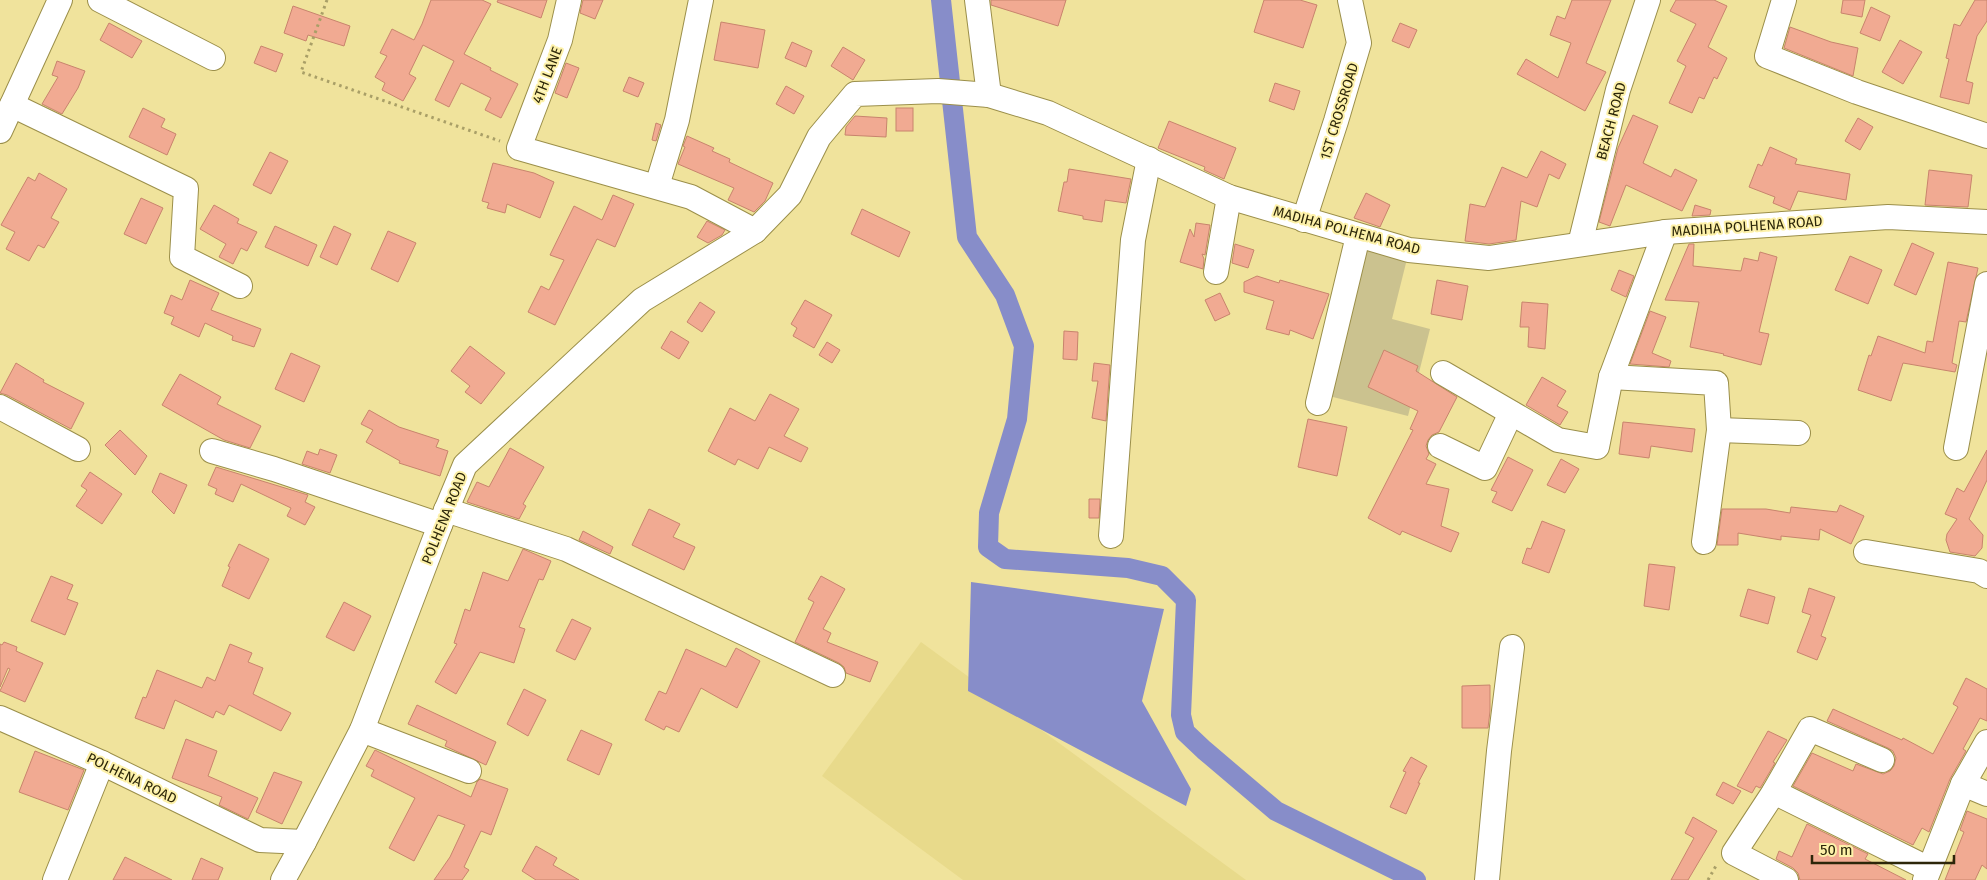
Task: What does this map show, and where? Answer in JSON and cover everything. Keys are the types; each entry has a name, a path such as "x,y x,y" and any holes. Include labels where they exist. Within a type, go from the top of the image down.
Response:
{"street":[{"path":"100,0 213,58"},
{"name":"4TH LANE","path":"519,148 560,40 569,0"},
{"path":"657,186 677,120 701,0"},
{"path":"977,0 980,95"},
{"name":"1ST CROSSROAD","path":"1304,220 1359,44 1350,0"},
{"name":"BEACH ROAD","path":"1580,244 1618,90 1648,0"},
{"path":"1784,0 1767,56 1857,92 1987,136"},
{"path":"0,131 58,1"},
{"name":"MADIHA POLHENA ROAD","path":"938,91 980,95 1048,113 1229,197 1410,250 1489,258 1665,232 1888,217 1987,222"},
{"name":"POLHENA ROAD","path":"0,718 102,763 260,840 304,842 362,730 443,517 465,465 642,300 755,231 790,195 819,138 855,94 938,91"},
{"path":"12,105 186,188 182,258 240,286"},
{"path":"519,148 691,197 755,231"},
{"path":"1111,536 1134,240 1148,159"},
{"path":"1216,272 1229,197"},
{"path":"1443,373 1558,440 1597,447 1611,377 1665,232"},
{"path":"1318,403 1358,236"},
{"path":"1956,448 1987,284"},
{"path":"1611,377 1716,383 1719,430 1704,542"},
{"path":"0,407 78,448"},
{"path":"1440,446 1485,468 1511,413"},
{"path":"1719,430 1798,433"},
{"path":"212,451 443,517 566,549 833,675"},
{"path":"1866,552 1979,570 1987,576"},
{"path":"1487,880 1499,752 1512,647"},
{"path":"1786,880 1734,853 1774,792 1810,729 1882,760"},
{"path":"362,730 469,771"},
{"path":"1774,792 1927,875 1963,784 1987,742"},
{"path":"55,880 102,763"},
{"path":"1963,784 1987,794"},
{"path":"283,880 304,842"}],"path":[{"path":"328,0 301,72 519,148"}],"shaded area":[{"path":"1366,249 1407,259 1392,319 1430,329 1408,416 1329,396"},
{"path":"921,642 1246,880 963,880 822,776"}],"water":[{"path":"971,582 1164,609 1142,701 1191,789 1186,806 968,691"}],"building":[{"path":"431,0 482,0 491,4 464,54 518,84 501,118 485,110 491,98 461,83 449,107 435,100 454,61 423,45 409,74 416,78 403,101 382,90 385,83 375,77 387,56 380,53 392,29 414,40"},
{"path":"498,0 547,0 541,18 497,2"},
{"path":"583,0 603,0 595,19 580,13"},
{"path":"991,0 1066,0 1058,26 991,5"},
{"path":"1264,0 1300,0 1317,5 1303,48 1254,32"},
{"path":"1572,0 1611,0 1586,63 1606,72 1585,111 1517,74 1526,59 1558,78 1571,43 1550,35 1557,16 1565,19"},
{"path":"1676,0 1714,0 1727,6 1708,47 1727,58 1717,79 1714,77 1704,99 1699,97 1692,113 1669,103 1686,66 1677,61 1696,24 1670,11"},
{"path":"1843,0 1865,0 1862,17 1841,13"},
{"path":"1975,0 1987,0 1987,21 1977,36 1966,81 1973,83 1969,104 1940,97 1949,59 1946,58 1954,24 1960,26"},
{"path":"293,6 350,26 344,46 308,35 306,41 284,33"},
{"path":"1871,7 1890,16 1880,41 1860,33"},
{"path":"721,22 765,30 758,68 714,60"},
{"path":"109,23 142,41 132,58 100,40"},
{"path":"1400,23 1417,30 1409,48 1392,41"},
{"path":"1790,27 1831,42 1858,48 1853,76 1784,48"},
{"path":"1900,40 1922,52 1903,84 1882,72"},
{"path":"792,42 812,51 806,67 785,58"},
{"path":"261,46 283,54 276,72 254,63"},
{"path":"843,47 865,60 853,80 831,66"},
{"path":"57,61 85,71 78,88 62,114 42,104 58,77 52,75"},
{"path":"566,63 579,68 567,98 555,93"},
{"path":"629,77 644,83 638,97 623,91"},
{"path":"1275,83 1300,91 1294,110 1269,101"},
{"path":"786,86 804,96 794,114 776,104"},
{"path":"143,108 165,119 161,127 176,134 167,155 129,137"},
{"path":"896,108 913,108 913,131 896,131"},
{"path":"1633,115 1658,126 1643,163 1671,177 1675,169 1697,180 1682,211 1626,185 1610,226 1599,222 1618,148"},
{"path":"855,116 887,118 886,137 845,135 846,127"},
{"path":"1858,118 1873,127 1860,150 1845,141"},
{"path":"1169,121 1236,148 1224,179 1204,170 1205,167 1158,148"},
{"path":"656,123 661,125 656,141 652,140"},
{"path":"687,136 714,148 712,151 730,159 729,162 773,183 765,201 754,212 728,200 734,188 678,164"},
{"path":"1770,147 1797,159 1795,164 1850,174 1846,200 1798,191 1790,210 1773,203 1775,197 1749,187 1758,164 1762,166"},
{"path":"1541,151 1566,164 1559,179 1549,174 1537,207 1521,201 1516,240 1489,244 1465,241 1470,204 1485,207 1502,167 1527,178"},
{"path":"270,152 288,161 271,194 253,185"},
{"path":"493,163 534,173 554,182 540,218 507,204 505,213 487,208 489,203 482,201"},
{"path":"1069,169 1131,179 1126,203 1105,200 1102,222 1083,219 1083,216 1058,211 1064,182 1067,182"},
{"path":"1929,170 1972,175 1968,207 1925,205"},
{"path":"39,173 67,189 51,218 59,222 44,248 38,245 29,261 6,249 15,232 1,225 28,177 35,181"},
{"path":"1366,193 1390,205 1380,227 1354,218"},
{"path":"613,195 634,204 615,247 597,239 555,325 528,312 541,286 549,290 564,260 550,255 574,206 602,220"},
{"path":"141,198 163,208 146,244 124,234"},
{"path":"214,205 239,219 237,223 257,232 247,251 241,248 233,264 219,257 226,244 200,229"},
{"path":"1695,205 1711,210 1710,215 1692,216"},
{"path":"862,209 910,232 899,257 851,234"},
{"path":"707,221 725,230 722,235 708,243 697,237"},
{"path":"1196,223 1210,225 1205,255 1202,254 1204,259 1203,269 1180,262 1190,229 1194,237"},
{"path":"275,226 317,245 308,266 265,247"},
{"path":"334,226 351,234 337,265 320,257"},
{"path":"388,231 416,243 398,282 371,269"},
{"path":"1912,243 1934,253 1916,295 1894,285"},
{"path":"1235,244 1254,250 1248,268 1232,263"},
{"path":"1689,244 1694,244 1693,266 1741,271 1744,258 1758,261 1760,252 1777,257 1759,332 1769,334 1761,365 1724,354 1690,347 1699,302 1665,300"},
{"path":"1850,256 1882,270 1868,304 1835,290"},
{"path":"1948,262 1978,268 1966,322 1959,321 1952,363 1957,365 1955,372 1903,363 1891,401 1858,390 1869,355 1871,356 1878,336 1925,353 1927,341 1933,342"},
{"path":"1619,270 1634,276 1626,297 1611,290"},
{"path":"1257,276 1279,283 1280,280 1329,294 1313,339 1290,330 1289,335 1266,329 1274,301 1244,292 1244,282"},
{"path":"190,280 219,293 211,310 261,329 254,347 232,340 233,336 205,323 199,337 171,324 174,317 164,313 171,295 182,300"},
{"path":"1437,280 1468,286 1462,320 1431,314"},
{"path":"1220,293 1230,314 1215,321 1205,300"},
{"path":"805,300 832,315 814,348 793,336 797,328 791,324"},
{"path":"700,302 715,312 702,332 687,322"},
{"path":"1522,302 1548,304 1545,349 1528,347 1529,327 1520,327"},
{"path":"1650,311 1666,317 1652,353 1671,361 1669,367 1630,364"},
{"path":"671,331 689,342 679,359 661,348"},
{"path":"1064,331 1078,332 1077,360 1063,359"},
{"path":"827,342 840,350 832,363 819,355"},
{"path":"470,346 505,373 481,404 465,392 470,386 451,371"},
{"path":"1384,350 1418,366 1416,371 1457,397 1439,432 1432,435 1426,446 1429,454 1426,459 1436,464 1426,484 1449,489 1441,526 1459,533 1451,552 1402,531 1400,535 1368,518 1413,430 1410,429 1418,411 1368,387"},
{"path":"291,353 320,366 304,402 275,389"},
{"path":"16,363 44,380 43,382 84,403 71,429 0,393"},
{"path":"1094,363 1110,365 1106,421 1092,418 1098,381 1092,381"},
{"path":"180,374 221,397 217,404 261,426 250,448 224,440 162,405"},
{"path":"1542,377 1566,391 1557,406 1568,412 1560,425 1526,405"},
{"path":"770,394 799,409 784,436 808,448 801,462 769,447 758,469 738,459 735,465 708,451 730,408 755,421"},
{"path":"369,410 399,427 439,440 436,447 448,451 440,476 399,463 400,461 366,442 373,430 361,424"},
{"path":"1308,419 1347,427 1337,476 1298,467"},
{"path":"1623,422 1695,429 1692,452 1651,446 1649,458 1619,454"},
{"path":"120,430 147,456 135,475 105,445"},
{"path":"510,448 544,467 523,504 526,506 519,519 467,502 477,482 489,487"},
{"path":"320,449 337,455 330,473 302,464 307,451 318,455"},
{"path":"1987,450 1987,480 1969,519 1983,535 1982,548 1975,556 1950,552 1946,540 1947,534 1957,519 1945,514 1957,488 1964,492"},
{"path":"1508,457 1533,470 1512,511 1492,502 1497,492 1491,490"},
{"path":"1561,459 1579,469 1565,493 1547,485"},
{"path":"216,467 308,495 305,502 315,507 305,525 287,516 291,508 241,484 233,502 215,494 217,489 208,485"},
{"path":"90,472 122,494 102,524 76,506 87,490 81,486"},
{"path":"160,473 187,485 174,514 152,492"},
{"path":"1089,499 1100,499 1099,518 1089,518"},
{"path":"1840,505 1864,516 1851,544 1820,529 1819,540 1781,536 1781,540 1738,533 1738,545 1717,545 1722,509 1766,509 1790,513 1791,507 1837,512"},
{"path":"649,509 680,524 673,537 695,547 684,570 632,545"},
{"path":"1542,521 1565,530 1549,573 1522,563 1527,548 1531,549"},
{"path":"583,531 613,547 610,554 579,540"},
{"path":"239,544 269,559 249,599 222,586 230,567 228,566"},
{"path":"523,549 551,561 543,580 539,579 519,627 525,629 514,663 480,652 456,694 435,682 457,644 454,643 465,609 470,611 483,572 508,581"},
{"path":"1649,564 1675,567 1669,610 1644,606"},
{"path":"51,576 73,585 67,599 78,603 65,635 31,621"},
{"path":"821,576 845,589 823,629 831,633 827,642 878,662 870,682 846,673 844,667 839,663 795,642 814,602 808,599"},
{"path":"1809,588 1835,597 1821,636 1826,638 1817,660 1797,652 1811,615 1802,612"},
{"path":"1748,589 1775,597 1768,624 1740,616"},
{"path":"344,602 371,616 354,651 326,637"},
{"path":"572,619 591,628 575,660 556,651"},
{"path":"4,642 17,647 16,651 43,663 25,702 0,691 10,669 8,668 0,687 0,644 2,645"},
{"path":"230,644 252,653 248,662 263,668 253,694 291,713 281,731 229,705 224,715 216,711 213,718 175,700 164,729 135,718 143,697 146,698 157,670 202,688 207,677 215,681"},
{"path":"736,648 760,661 737,708 701,688 679,732 666,726 664,730 645,720 659,691 666,694 686,649 726,667"},
{"path":"1966,678 1987,689 1987,721 1980,718 1963,749 1966,751 1950,779 1929,832 1922,828 1913,845 1793,786 1812,753 1853,771 1856,764 1883,774 1890,771 1894,766 1896,758 1893,751 1827,721 1833,709 1902,740 1903,738 1933,754 1958,707 1953,704"},
{"path":"1490,685 1488,728 1462,728 1462,686"},
{"path":"524,689 546,700 528,736 507,724"},
{"path":"417,705 496,742 486,765 445,746 447,741 408,724"},
{"path":"581,730 612,744 599,775 567,760"},
{"path":"1768,731 1787,740 1773,762 1775,763 1762,785 1760,788 1756,786 1752,793 1737,786"},
{"path":"186,739 217,751 208,776 258,798 248,819 219,805 222,797 172,778"},
{"path":"375,750 471,797 480,779 508,789 491,835 481,831 464,867 469,870 462,880 434,880 450,857 465,825 438,815 414,861 389,848 415,798 371,776 374,770 366,766"},
{"path":"35,751 84,770 68,810 19,792"},
{"path":"1411,757 1427,766 1406,814 1390,807 1406,772 1403,771"},
{"path":"274,772 302,782 282,824 256,812"},
{"path":"1723,782 1741,791 1733,804 1716,795"},
{"path":"1967,811 1987,819 1987,869 1982,865 1975,880 1945,880 1964,832 1960,830"},
{"path":"1693,817 1717,831 1688,880 1671,880 1694,838 1685,833"},
{"path":"1807,824 1868,854 1865,859 1906,880 1800,880 1798,873 1793,868 1776,859 1779,851 1792,857"},
{"path":"536,846 557,858 553,865 579,880 536,880 522,871"},
{"path":"125,857 172,880 113,880"},
{"path":"201,858 223,868 218,880 192,880"}],"waterway":[{"path":"941,0 967,237 1005,295 1024,346 1017,419 989,513 988,547 1005,559 1128,568 1162,576 1186,600 1181,715 1185,732 1276,811 1416,880"}]}
